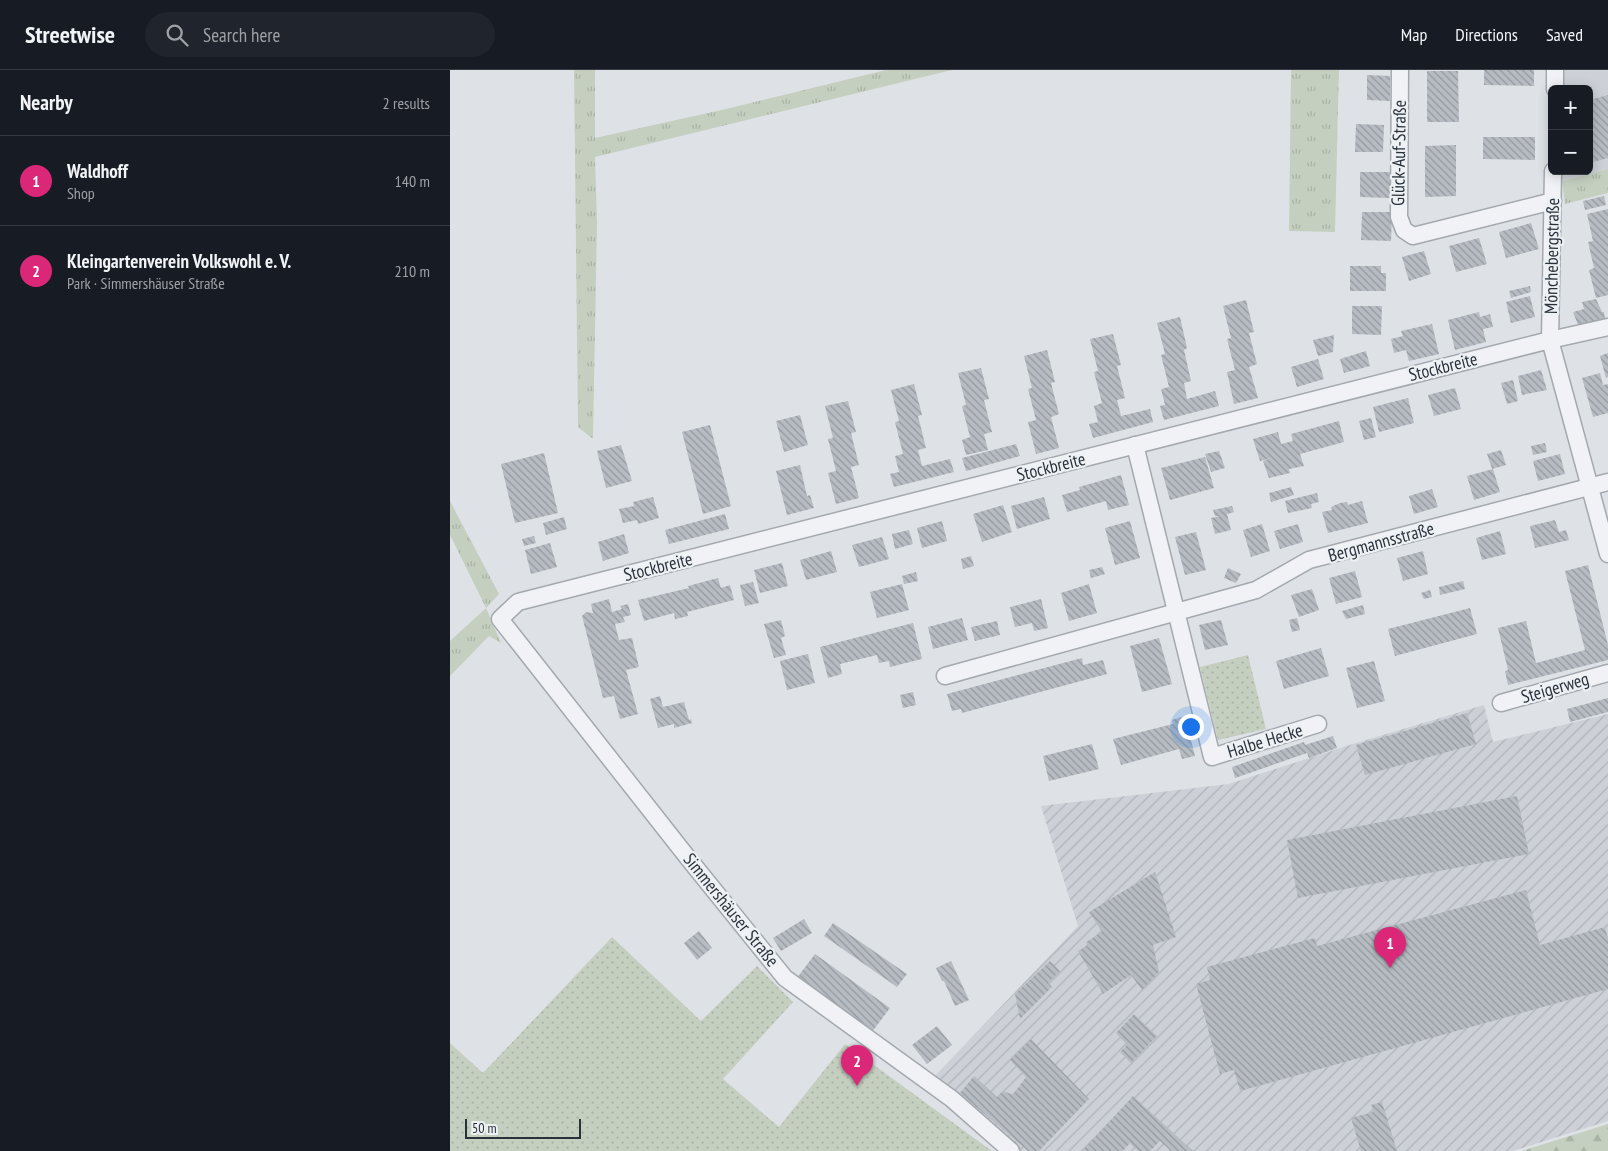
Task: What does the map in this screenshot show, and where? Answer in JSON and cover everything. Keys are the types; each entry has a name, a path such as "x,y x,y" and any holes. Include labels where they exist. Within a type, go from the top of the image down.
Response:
{"street":[{"name":"Glück-Auf-Straße","path":"1400,70 1399,217 1404,230 1413,236 1553,201"},
{"path":"1555,70 1555,85"},
{"name":"Mönchebergstraße","path":"1550,340 1553,175"},
{"name":"Stockbreite","path":"500,619 518,602 1550,340 1608,327"},
{"path":"1550,340 1608,554"},
{"name":"Halbe Hecke","path":"1135,445 1212,757 1318,724"},
{"name":"Bergmannsstraße","path":"1177,611 1256,590 1309,560 1608,482"},
{"path":"945,676 1177,611"},
{"name":"Simmershäuser Straße","path":"500,619 785,978 952,1099 1011,1151"},
{"name":"Steigerweg","path":"1501,703 1608,673"}],"shaded area":[{"path":"1564,70 1608,70 1608,169 1593,173 1593,85 1564,85"},
{"path":"1562,175 1585,175 1562,181"},
{"path":"1484,705 1493,742 1608,714 1608,1121 1513,1151 1018,1151 932,1079 1078,926 1041,806 1229,784 1356,743"}],"green space":[{"path":"574,70 595,70 595,138 726,109 886,70 952,70 595,157 597,223 593,439 578,427"},
{"path":"1291,70 1339,70 1335,232 1289,231"},
{"path":"1608,169 1608,193 1565,204 1562,181 1585,175 1593,175 1593,173"},
{"path":"450,501 499,594 486,608 450,535"},
{"path":"486,608 501,643 489,636 450,676 450,641"},
{"path":"1248,655 1266,729 1218,740 1200,667"},
{"path":"612,937 701,1021 757,966 793,1002 723,1079 779,1127 845,1044 992,1151 450,1151 450,1043 483,1073"},
{"path":"1608,1124 1608,1151 1522,1151"}],"building":[{"path":"1484,70 1534,70 1534,86 1484,85"},
{"path":"1427,71 1458,71 1459,122 1427,122"},
{"path":"1367,75 1390,76 1390,101 1367,100"},
{"path":"1608,95 1608,158 1593,162 1593,130 1593,99"},
{"path":"1356,124 1384,125 1383,152 1355,152"},
{"path":"1483,137 1535,137 1535,160 1483,159"},
{"path":"1456,145 1456,196 1425,197 1425,146"},
{"path":"1360,172 1390,172 1390,198 1360,197"},
{"path":"1604,196 1606,205 1585,210 1583,201"},
{"path":"1608,209 1608,295 1596,298 1589,270 1594,268 1588,242 1593,241 1587,214"},
{"path":"1362,212 1392,212 1391,241 1361,240"},
{"path":"1531,223 1539,249 1506,258 1499,232"},
{"path":"1479,238 1487,264 1456,272 1449,246"},
{"path":"1424,251 1431,274 1409,281 1402,257"},
{"path":"1350,266 1381,266 1381,273 1386,273 1386,291 1350,291"},
{"path":"1530,286 1531,292 1511,298 1509,291"},
{"path":"1530,296 1535,317 1511,323 1506,302"},
{"path":"1596,299 1602,312 1604,312 1605,319 1578,325 1573,312 1584,309 1582,302"},
{"path":"1246,300 1254,332 1249,333 1257,364 1249,367 1258,398 1234,404 1227,372 1235,370 1227,339 1231,338 1223,306"},
{"path":"1352,306 1382,306 1381,335 1352,334"},
{"path":"1479,312 1480,317 1490,314 1493,327 1483,329 1486,342 1455,350 1448,320"},
{"path":"1180,317 1187,348 1184,350 1191,381 1184,383 1187,399 1215,391 1219,406 1164,420 1160,406 1165,405 1161,389 1169,387 1161,355 1165,354 1157,323"},
{"path":"1432,324 1439,354 1409,361 1406,350 1394,353 1391,339 1403,336 1401,331"},
{"path":"1113,334 1121,365 1117,366 1125,398 1117,400 1121,416 1150,409 1153,422 1093,438 1089,424 1098,422 1094,406 1102,403 1094,372 1098,371 1090,339"},
{"path":"1334,335 1333,352 1318,356 1313,340"},
{"path":"1047,350 1055,382 1051,383 1059,414 1051,417 1059,448 1036,454 1028,422 1036,420 1028,389 1032,388 1024,356"},
{"path":"1366,351 1370,366 1344,373 1340,359"},
{"path":"1608,353 1608,377 1606,378 1600,356"},
{"path":"1318,359 1324,379 1297,387 1291,367"},
{"path":"981,368 989,399 984,400 992,432 984,434 988,450 966,455 962,440 970,437 962,406 966,405 958,373"},
{"path":"1541,370 1547,390 1522,395 1518,376"},
{"path":"1600,373 1603,385 1608,384 1608,413 1593,417 1582,378"},
{"path":"1513,380 1518,401 1507,404 1501,383"},
{"path":"914,384 922,415 918,416 926,448 918,450 922,466 950,459 954,472 894,487 890,474 899,472 895,456 903,454 895,422 899,421 891,390"},
{"path":"1455,388 1461,409 1434,416 1428,395"},
{"path":"1408,398 1414,423 1379,432 1373,407"},
{"path":"848,401 856,432 851,433 859,465 851,467 859,498 836,504 828,473 836,471 828,439 833,438 825,406"},
{"path":"800,415 808,445 784,452 776,421"},
{"path":"1371,418 1376,437 1364,440 1359,421"},
{"path":"1339,421 1344,442 1300,454 1304,466 1289,469 1290,473 1269,478 1263,461 1272,458 1260,461 1253,439 1278,432 1281,444 1293,441 1291,434"},
{"path":"710,425 731,506 703,514 682,432"},
{"path":"1545,443 1547,452 1533,455 1531,446"},
{"path":"1016,444 1020,456 966,471 962,458"},
{"path":"621,445 632,481 606,488 597,451"},
{"path":"1501,450 1506,465 1492,469 1487,454"},
{"path":"1219,451 1225,468 1211,472 1205,454"},
{"path":"544,453 558,513 515,523 501,464"},
{"path":"1560,454 1565,474 1538,481 1533,461"},
{"path":"1205,457 1214,488 1170,500 1161,468"},
{"path":"800,465 807,496 810,495 814,508 787,515 776,471"},
{"path":"1493,469 1500,492 1474,500 1467,476"},
{"path":"1121,475 1129,505 1108,510 1106,501 1067,512 1062,495 1080,490 1079,487"},
{"path":"1291,487 1294,495 1271,502 1269,493"},
{"path":"1432,489 1438,507 1414,514 1409,496"},
{"path":"1317,493 1319,502 1311,504 1312,508 1288,513 1285,501"},
{"path":"653,497 659,518 638,524 637,520 623,523 619,509 634,506 633,502"},
{"path":"1044,497 1050,519 1017,529 1011,506"},
{"path":"1362,501 1368,523 1328,533 1322,512 1332,510 1331,507 1340,503 1347,502 1348,505"},
{"path":"1003,505 1012,532 982,542 973,514"},
{"path":"1232,506 1234,512 1227,514 1231,530 1215,534 1211,518 1220,516 1215,516 1213,510"},
{"path":"725,514 729,529 669,544 665,530"},
{"path":"564,517 567,529 546,535 543,523"},
{"path":"1555,520 1559,532 1566,530 1569,540 1535,548 1530,526"},
{"path":"942,521 947,541 922,548 917,528"},
{"path":"1130,521 1140,558 1115,565 1105,528"},
{"path":"1262,524 1270,551 1251,557 1243,530"},
{"path":"1298,524 1303,542 1280,549 1274,531"},
{"path":"909,530 913,544 895,549 892,534"},
{"path":"1500,531 1506,554 1482,560 1476,538"},
{"path":"1196,532 1206,570 1185,575 1175,537"},
{"path":"624,534 629,553 603,561 598,542"},
{"path":"534,536 536,543 524,546 522,539"},
{"path":"882,537 889,559 859,567 852,545"},
{"path":"550,543 557,567 531,574 525,550"},
{"path":"831,551 837,572 806,580 800,560"},
{"path":"1423,551 1428,574 1403,581 1397,558"},
{"path":"971,556 974,566 963,569 961,559"},
{"path":"782,563 788,586 760,593 754,570"},
{"path":"1588,565 1608,645 1608,660 1508,685 1505,671 1508,670 1498,628 1526,621 1536,663 1585,650 1565,571"},
{"path":"1102,567 1105,574 1091,578 1089,570"},
{"path":"1228,568 1241,574 1236,583 1224,578"},
{"path":"1355,571 1362,597 1336,604 1329,578"},
{"path":"916,572 918,581 904,584 902,576"},
{"path":"718,578 721,588 730,585 734,600 687,612 688,616 675,619 674,613 644,621 638,600 689,588 688,586"},
{"path":"1463,581 1465,589 1440,595 1439,587"},
{"path":"753,582 759,603 745,606 740,585"},
{"path":"902,584 909,610 877,618 870,592"},
{"path":"1089,584 1097,613 1069,621 1061,593"},
{"path":"1312,589 1319,610 1299,617 1291,595"},
{"path":"1430,590 1432,597 1424,599 1421,593"},
{"path":"609,599 612,612 622,609 620,606 628,604 631,615 623,617 625,622 615,624 619,640 632,638 639,667 626,670 638,714 620,719 614,696 603,698 582,616 586,612 593,613 591,604"},
{"path":"1041,599 1048,628 1034,631 1032,623 1015,627 1010,607"},
{"path":"1363,605 1365,614 1346,619 1342,611"},
{"path":"1470,608 1477,634 1395,656 1388,629"},
{"path":"962,618 968,640 933,649 928,627"},
{"path":"1297,618 1300,630 1292,632 1289,620"},
{"path":"781,620 785,636 781,638 786,655 774,658 764,624"},
{"path":"1221,620 1228,645 1205,650 1199,625"},
{"path":"997,621 1000,635 975,641 971,627"},
{"path":"913,623 922,659 890,667 889,661 879,663 877,655 840,664 842,674 828,678 820,647"},
{"path":"1159,638 1172,684 1142,692 1130,646"},
{"path":"1321,648 1329,676 1284,689 1276,661"},
{"path":"808,654 815,683 787,690 780,661"},
{"path":"1082,658 1083,665 1103,660 1107,674 962,713 961,709 952,711 947,694"},
{"path":"1374,661 1385,701 1357,708 1346,668"},
{"path":"913,692 916,705 903,708 900,695"},
{"path":"660,696 663,707 684,702 689,720 691,719 692,723 674,728 674,724 658,728 650,699"},
{"path":"1608,698 1608,712 1570,722 1567,709"},
{"path":"1467,713 1476,744 1365,775 1356,745"},
{"path":"1185,716 1195,756 1182,759 1179,749 1121,765 1113,739 1173,724 1172,720"},
{"path":"1333,736 1337,748 1309,758 1307,753 1235,778 1232,767 1304,742 1305,745"},
{"path":"1092,744 1099,769 1049,781 1043,756"},
{"path":"1517,796 1529,854 1298,898 1287,840"},
{"path":"1155,872 1176,937 1153,945 1159,972 1142,990 1131,975 1103,994 1078,951 1088,945 1086,942 1102,932 1089,912"},
{"path":"1526,890 1540,945 1605,927 1608,939 1608,989 1240,1091 1234,1070 1220,1074 1196,984 1210,980 1207,967 1315,938 1317,946"},
{"path":"804,919 812,933 781,951 773,938"},
{"path":"833,923 907,974 897,987 824,936"},
{"path":"699,931 712,948 697,960 684,943"},
{"path":"815,954 890,1008 872,1032 797,978"},
{"path":"951,961 969,1000 955,1006 936,968"},
{"path":"1050,961 1060,971 1048,983 1052,987 1020,1019 1015,994"},
{"path":"1134,1014 1157,1036 1131,1063 1120,1052 1127,1045 1116,1033"},
{"path":"937,1026 952,1045 927,1064 912,1045"},
{"path":"1031,1039 1089,1099 1039,1151 1028,1151 960,1093 974,1076 997,1097 1003,1091 1013,1095 1026,1077 1010,1060"},
{"path":"1133,1096 1193,1151 1171,1151 1160,1141 1150,1151 1138,1151 1130,1143 1123,1151 1082,1151"},
{"path":"1382,1102 1397,1151 1361,1151 1351,1118 1373,1112 1371,1105"}],"place":[{"name":"Waldhoff","path":"1390,968"},
{"name":"Kleingartenverein Volkswohl e. V.","path":"857,1086"}]}
